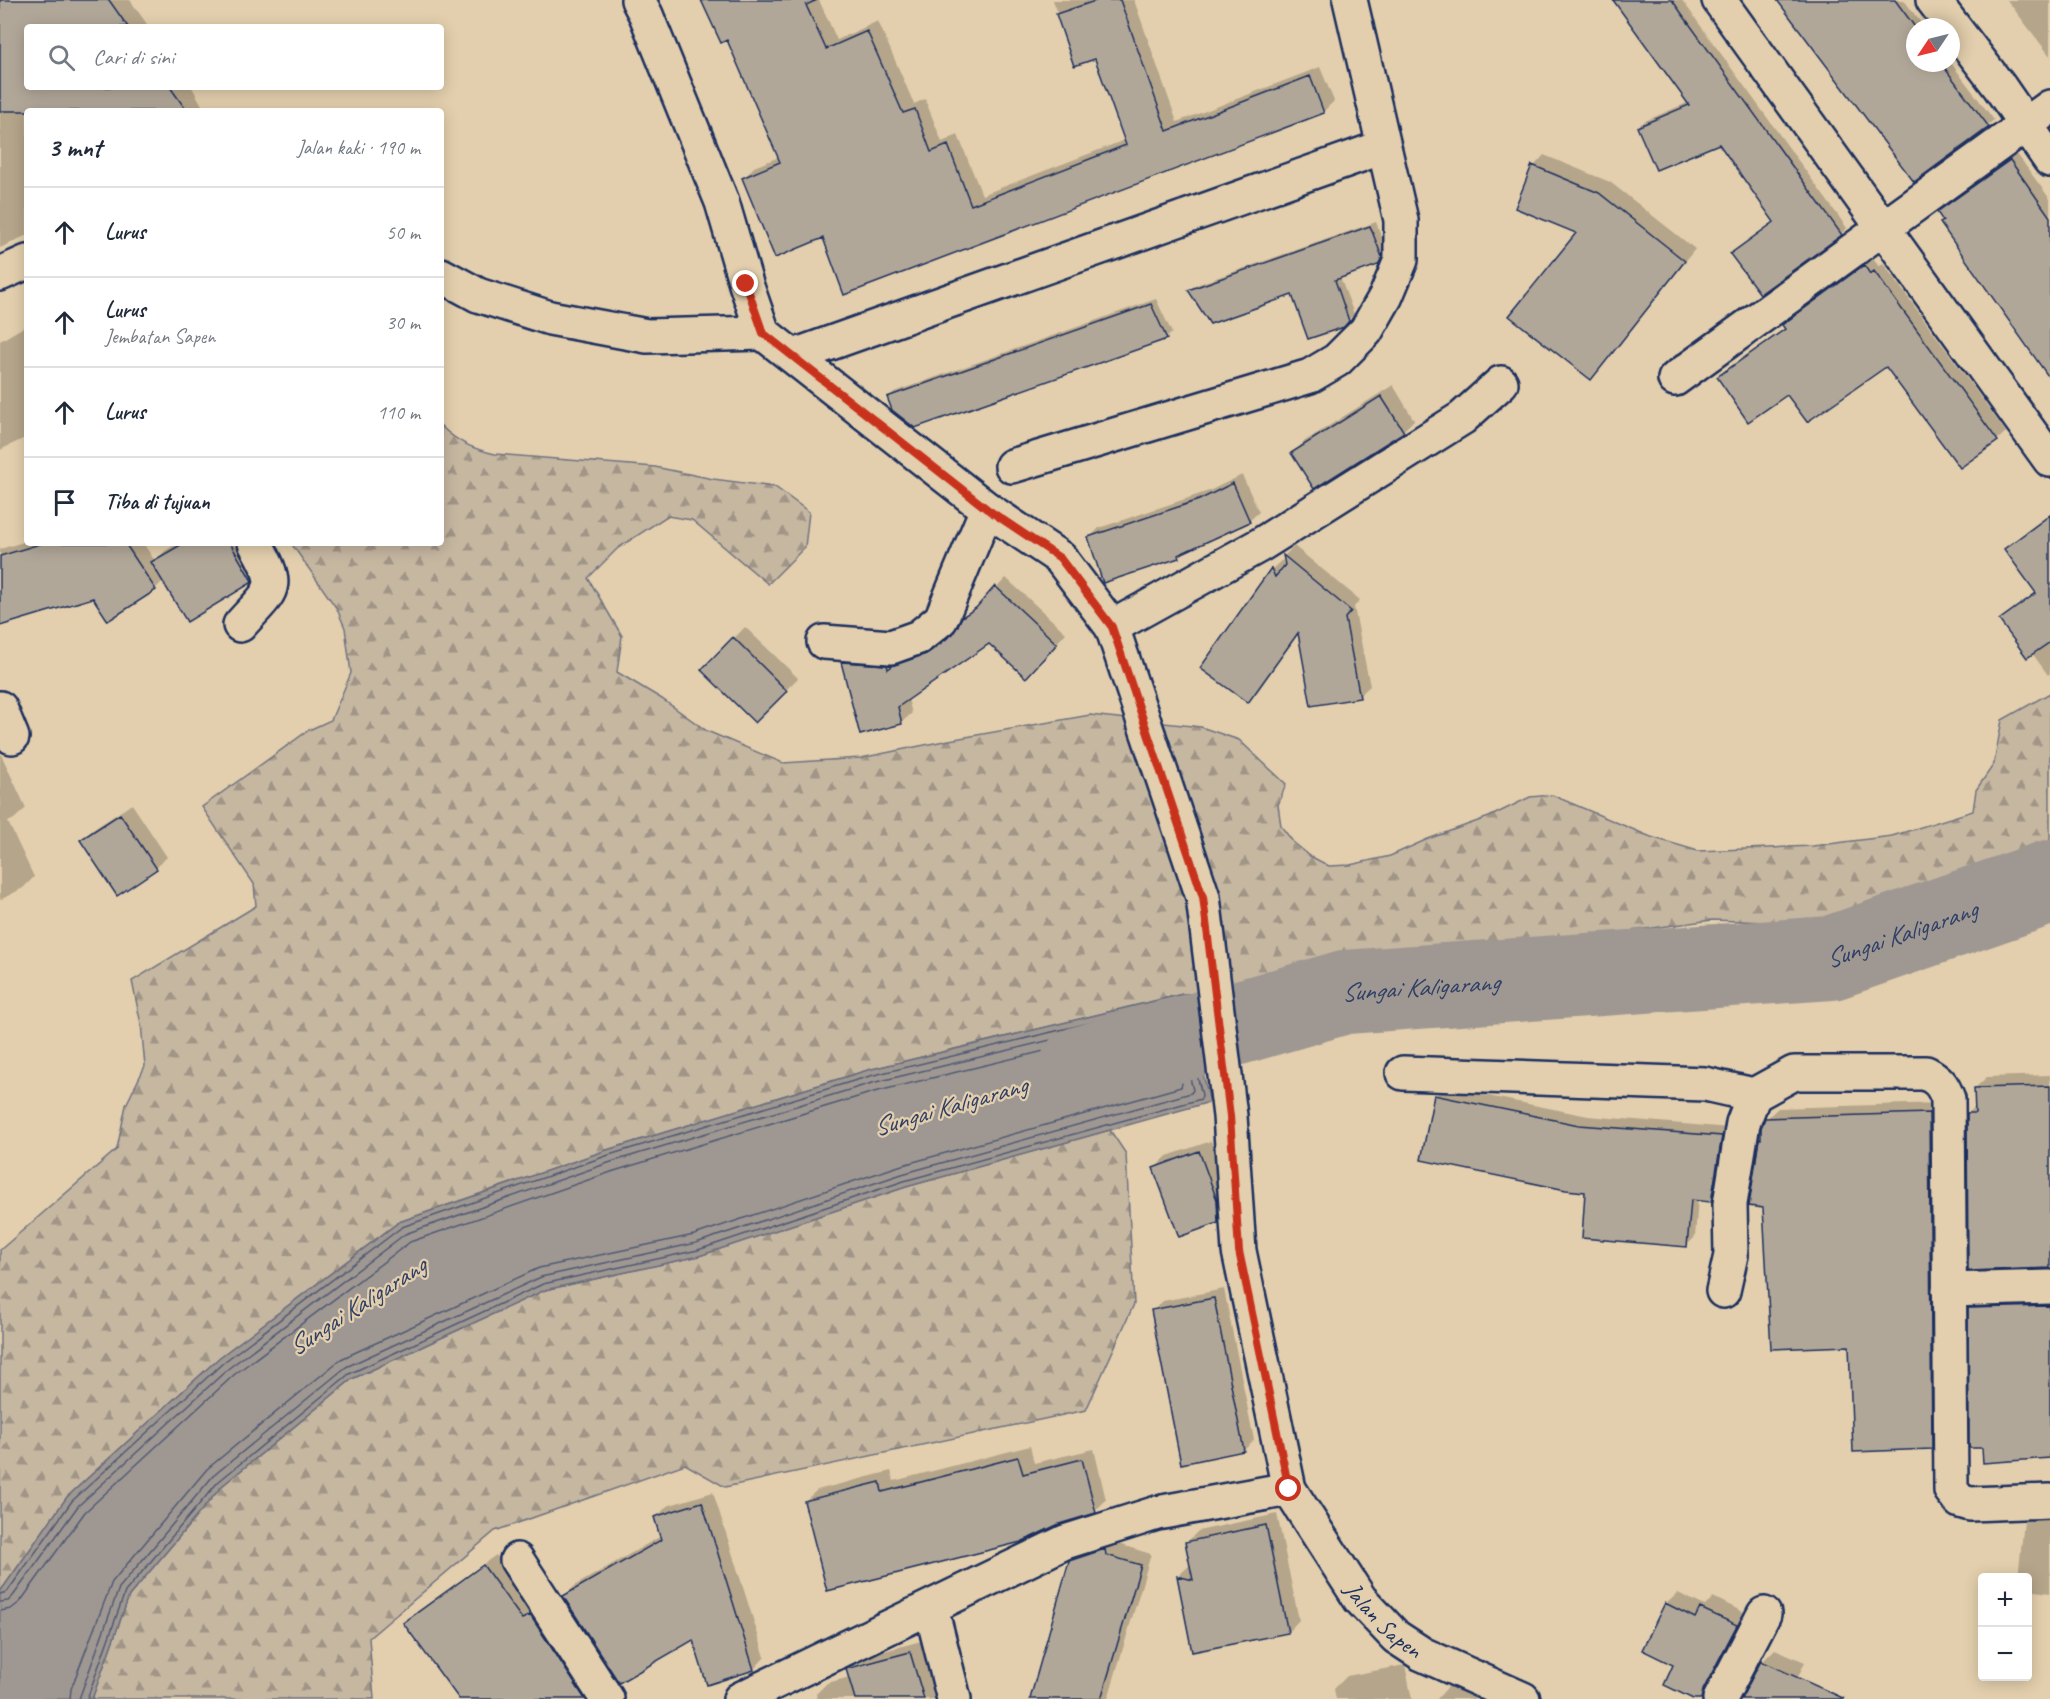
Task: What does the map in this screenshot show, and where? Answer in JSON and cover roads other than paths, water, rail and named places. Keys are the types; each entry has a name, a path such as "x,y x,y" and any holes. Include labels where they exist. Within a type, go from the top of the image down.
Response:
{"street":[{"path":"638,0 722,202 763,333 987,509 1060,558 1112,627 1203,897 1230,1116 1239,1251 1289,1489 1157,1512 1065,1542 740,1699"},
{"path":"1012,466 1310,376 1337,360 1366,331 1386,296 1401,260 1401,220 1350,0"},
{"path":"1719,0 2050,460"},
{"path":"1933,0 1999,86 2037,116 2050,160"},
{"path":"1675,379 2037,116"},
{"path":"794,356 1383,147"},
{"path":"0,274 24,263"},
{"path":"444,277 478,295 550,318 647,336 763,333"},
{"path":"1112,627 1260,545 1462,418 1501,383"},
{"path":"824,642 891,647 919,637 941,619 987,509"},
{"path":"240,625 267,596 272,585 269,568 257,546"},
{"path":"1403,1073 1705,1084 1754,1095"},
{"path":"1723,1291 1731,1255 1730,1203 1743,1123 1754,1095 1794,1073 1926,1073 1940,1081 1948,1099 1951,1490 1960,1501 1970,1504 2050,1501"},
{"path":"1950,1290 2050,1287"},
{"name":"Jalan Sapen","path":"1289,1489 1360,1599 1396,1636 1422,1654 1523,1699"},
{"path":"517,1560 607,1699"},
{"path":"931,1608 954,1699"},
{"path":"1720,1699 1764,1614"}],"water":[{"path":"1183,994 1210,1102 906,1187 699,1256 545,1290 352,1379 222,1486 129,1596 92,1699 0,1699 0,1592 67,1497 220,1357 399,1222 607,1150 868,1070"}],"waterway":[{"name":"Sungai Kaligarang","path":"1081,1068 1345,992 1831,958 2050,882"}]}
